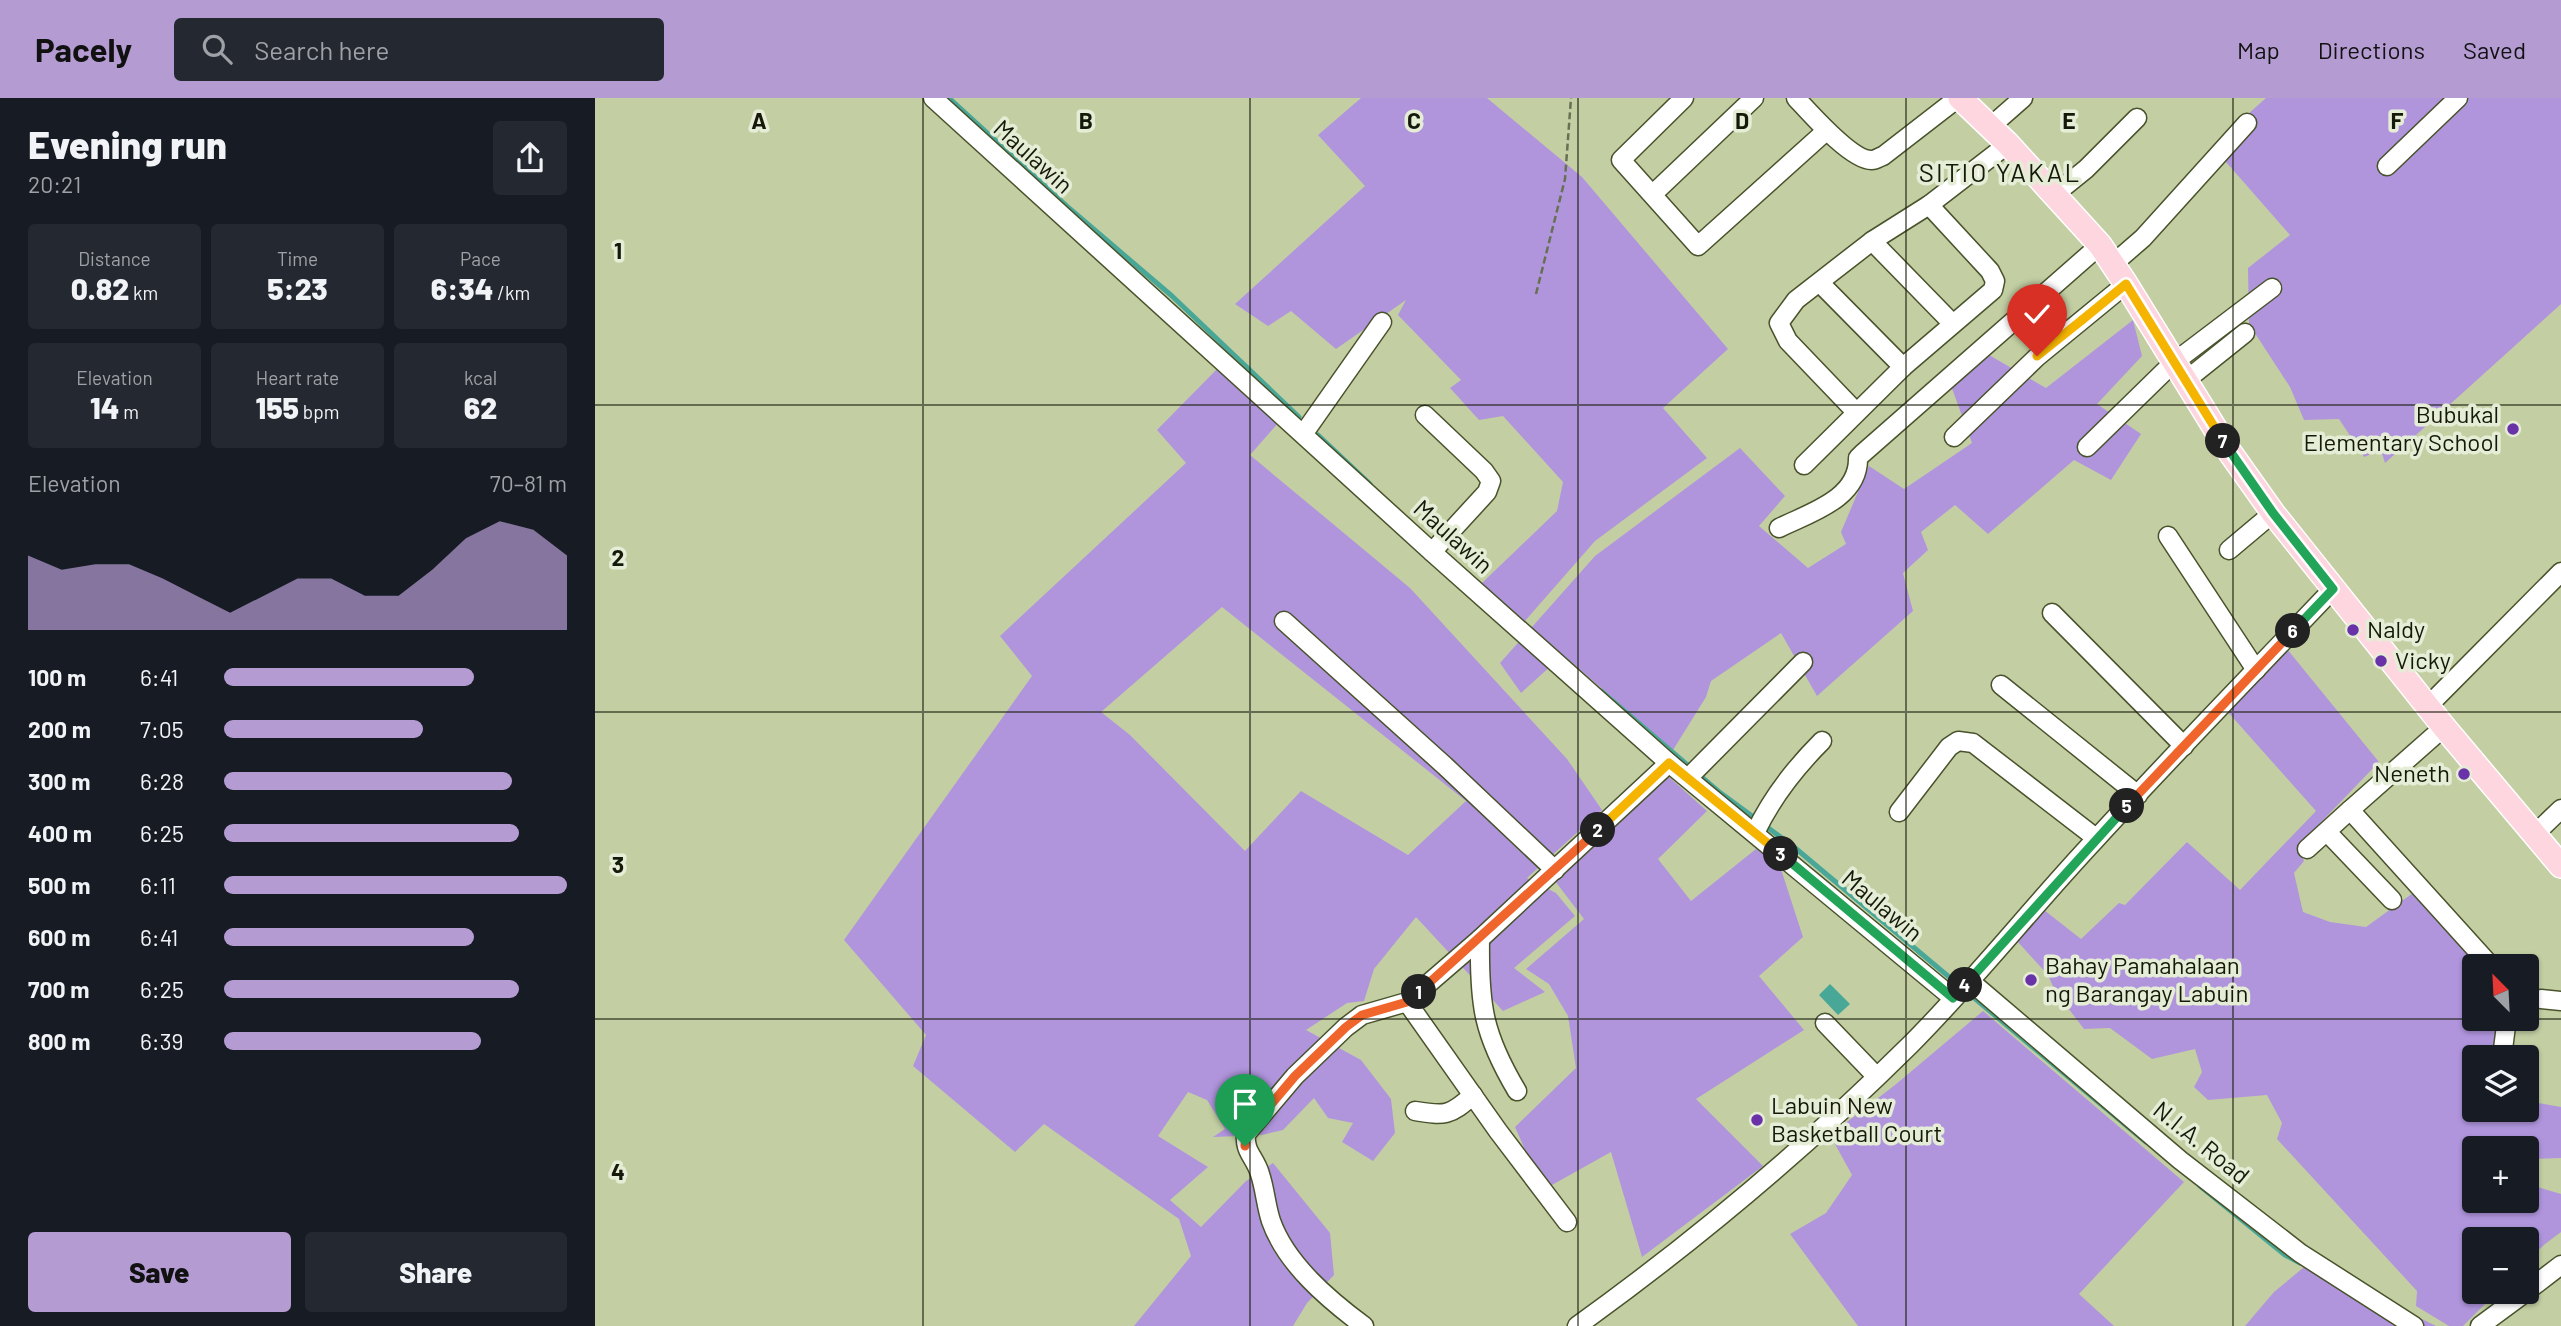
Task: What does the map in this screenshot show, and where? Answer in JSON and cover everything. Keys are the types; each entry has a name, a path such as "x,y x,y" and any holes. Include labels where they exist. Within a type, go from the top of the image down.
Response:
{"main road":[{"path":"1959,98 2008,144 2100,245 2229,451 2273,513 2444,727 2536,833 2561,866"}],"street":[{"name":"Maulawin","path":"933,98 1432,552 1669,763 1953,998"},
{"path":"1684,98 1621,160 1698,246 1826,131"},
{"path":"1653,194 1753,98"},
{"path":"1796,98 1826,131 1860,156 1871,160 1882,156 1959,98"},
{"path":"1990,127 2023,98"},
{"path":"2387,166 2458,98"},
{"path":"2055,194 2086,169 2137,118"},
{"path":"2113,264 2143,238 2247,123"},
{"path":"1856,412 1788,341 1779,323 1796,300 1872,241 1929,205 2008,144"},
{"path":"1804,465 1903,366 1993,290 1995,281 1990,271 1929,205"},
{"path":"1872,241 1952,323"},
{"path":"1779,528 1844,493 1852,482 1858,458 1862,454 2100,245"},
{"path":"1820,283 1903,366"},
{"path":"1954,438 2037,356 2126,284"},
{"path":"2087,447 2179,372 2272,288"},
{"path":"1304,433 1382,322"},
{"path":"2179,372 2245,333"},
{"path":"1425,415 1484,471 1491,481 1487,492 1432,552"},
{"path":"2229,550 2273,513"},
{"path":"2168,537 2256,670"},
{"path":"2428,706 2561,572"},
{"path":"1577,1326 1651,1273 1823,1127 1876,1076 1970,981 2096,838 2333,589"},
{"path":"2052,613 2184,746"},
{"path":"1284,621 1445,766 1555,870"},
{"path":"1688,778 1803,662"},
{"path":"2001,685 2138,795"},
{"path":"2307,849 2444,727"},
{"path":"1755,833 1764,814 1792,775 1822,741"},
{"path":"1899,812 1949,747 1958,741 1973,743 2096,838"},
{"path":"1364,1326 1329,1300 1303,1272 1280,1239 1271,1222 1261,1175 1245,1146 1246,1134 1295,1076 1346,1027 1362,1015 1407,1002 1480,939 1669,763"},
{"path":"2536,833 2561,808"},
{"path":"2350,810 2480,954"},
{"path":"2327,832 2392,900"},
{"path":"1480,939 1479,977 1489,1036 1517,1091"},
{"name":"N.I.A. Road","path":"1970,981 2180,1160 2300,1253 2414,1326"},
{"path":"2541,999 2561,1001"},
{"path":"1924,1001 1937,1015"},
{"path":"1407,1002 1567,1222"},
{"path":"1825,1023 1876,1076"},
{"path":"1415,1111 1439,1115 1453,1113 1473,1095"},
{"path":"2539,1281 2561,1265"},
{"path":"2480,1326 2509,1304"}],"path":[{"path":"1536,294 1565,179 1571,98"}],"shaded area":[{"path":"1361,98 1487,98 1582,177 1728,349 1663,408 1707,458 1595,541 1524,622 1482,583 1557,511 1563,482 1503,416 1479,420 1450,388 1461,380 1398,315 1406,300 1336,349 1291,311 1268,326 1235,304 1365,186 1318,135"},
{"path":"2266,98 2561,98 2561,304 2385,463 2381,450 2364,457 2339,419 2304,420 2290,387 2249,324 2248,268 2290,235 2212,146"},
{"path":"2133,320 2142,356 2097,404 2141,434 2111,480 2074,460 1988,534 1955,505 1921,532 1928,550 1903,573 1913,611 1817,696 1781,633 1711,681 1706,697 1673,750 1563,655 1521,693 1500,663 1595,556 1740,448 1785,496 1759,526 1808,568 1846,544 1841,532 1869,466 1904,489 1972,443 1950,383 1989,355 2046,388"},
{"path":"1218,368 1280,421 1250,455 1410,588 1567,759 1602,810 1527,878 1556,893 1575,916 1514,968 1545,992 1503,1011 1416,917 1374,969 1364,1001 1347,1003 1306,1030 1361,1060 1391,1099 1395,1133 1373,1161 1342,1142 1353,1123 1328,1118 1314,1098 1283,1130 1262,1135 1213,1137 1225,1129 1207,1100 1188,1092 1158,1136 1208,1167 1170,1200 1201,1227 1246,1181 1273,1163 1330,1233 1334,1275 1307,1303 1293,1326 1134,1326 1191,1256 1179,1219 1044,1124 1015,1152 913,1066 926,1035 844,940 1032,676 1000,636 1186,463 1157,430","holes":["1222,607 1466,801 1408,855 1301,791 1245,851 1130,735 1101,712"]},
{"path":"2287,649 2379,762 2298,846 2304,861 2294,873 2303,912 2330,922 2366,927 2413,893 2472,954 2462,954 2462,1031 2496,1031 2495,1045 2462,1045 2462,1122 2539,1122 2539,1103 2561,1107 2561,1158 2539,1159 2539,1136 2462,1136 2462,1213 2539,1213 2539,1187 2561,1194 2561,1232 2539,1250 2539,1227 2462,1227 2462,1304 2485,1304 2463,1326 2449,1326 2416,1306 2417,1291 2277,1139 2282,1123 2267,1095 2208,1100 2194,1087 2202,1072 2195,1049 2152,1059 2110,1028 2084,1029 2055,991 2048,975 2017,941 2044,910 2081,939 2119,903 2125,905 2187,842 2240,890 2316,811 2227,711"},
{"path":"1669,777 1707,811 1658,859 1691,901 1756,849 1780,866 1803,937 1759,976 1804,1030 1696,1099 1763,1166 1642,1257 1611,1152 1543,1190 1515,1127 1576,1068 1568,1016 1549,984 1526,969 1584,919 1555,881"},
{"path":"1983,1011 2184,1182 2079,1294 2114,1326 1858,1326 1790,1234 1826,1213 1852,1175 1830,1135"},
{"path":"2309,1263 2436,1326 2245,1326 2274,1292"}],"water":[{"path":"1830,984 1850,1004 1838,1015 1819,995"}],"waterway":[{"path":"949,98 1069,208 1172,296 1299,417"},
{"path":"1318,435 1370,484"},
{"path":"1601,691 1718,791 1794,847 2146,1142"},
{"path":"2200,1186 2285,1255 2300,1263"}],"place":[{"name":"Bubukal Elementary School","path":"2513,429"},
{"name":"Naldy","path":"2353,630"},
{"name":"Vicky","path":"2381,661"},
{"name":"Neneth","path":"2464,774"},
{"name":"Bahay Pamahalaan ng Barangay Labuin","path":"2031,980"},
{"name":"Labuin New Basketball Court","path":"1757,1120"}],"district":[{"name":"SITIO YAKAL","path":"2000,173"}],"route":[{"path":"1245,1146 1246,1134 1295,1076 1346,1027 1362,1015 1407,1002 1480,939 1669,763 1953,998 2096,838 2333,589 2273,513 2229,451 2126,284 2037,356"}]}
